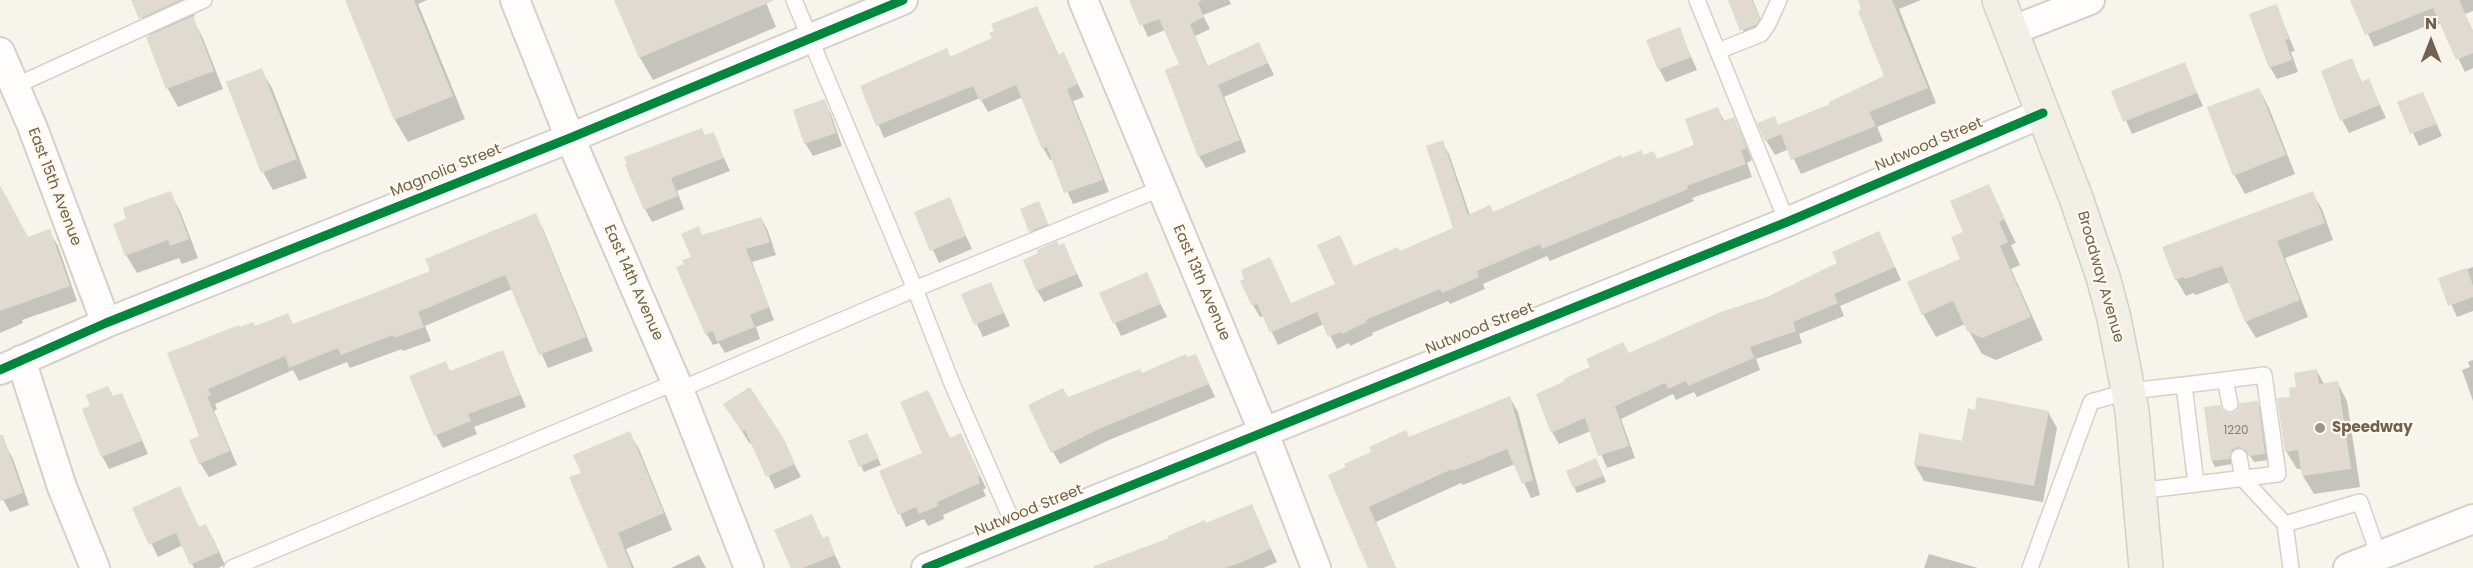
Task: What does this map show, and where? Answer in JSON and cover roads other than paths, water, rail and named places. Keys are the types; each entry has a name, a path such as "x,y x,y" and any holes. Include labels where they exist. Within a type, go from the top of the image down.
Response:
{"main road":[{"name":"Broadway Avenue","path":"1999,0 2076,198 2103,277 2129,391 2146,568"}],"street":[{"name":"East 14th Avenue","path":"515,0 570,138 678,386 749,568"},
{"name":"Magnolia Street","path":"10,365 106,323 570,138 903,0"},
{"name":"East 13th Avenue","path":"1083,0 1264,433 1316,568"},
{"path":"2011,31 2090,0"},
{"name":"East 15th Avenue","path":"0,52 106,323"},
{"name":"Nutwood Street","path":"926,568 1787,222 2043,112"},
{"path":"10,365 95,568"},
{"path":"2349,568 2473,519"}],"lane":[{"path":"15,86 204,0"},
{"path":"794,0 915,289 953,386 1017,532"},
{"path":"1697,0 1787,222"},
{"path":"1718,51 1761,34 1779,0"},
{"path":"232,568 1162,188"},
{"path":"2030,568 2091,402 2129,391 2264,375 2278,474 2139,490"},
{"path":"2225,380 2230,404"},
{"path":"2184,385 2196,484"},
{"path":"2239,458 2243,479 2285,524 2291,568"},
{"path":"2285,524 2360,502 2379,556"}],"place":[{"name":"Speedway","path":"2320,428"}]}
